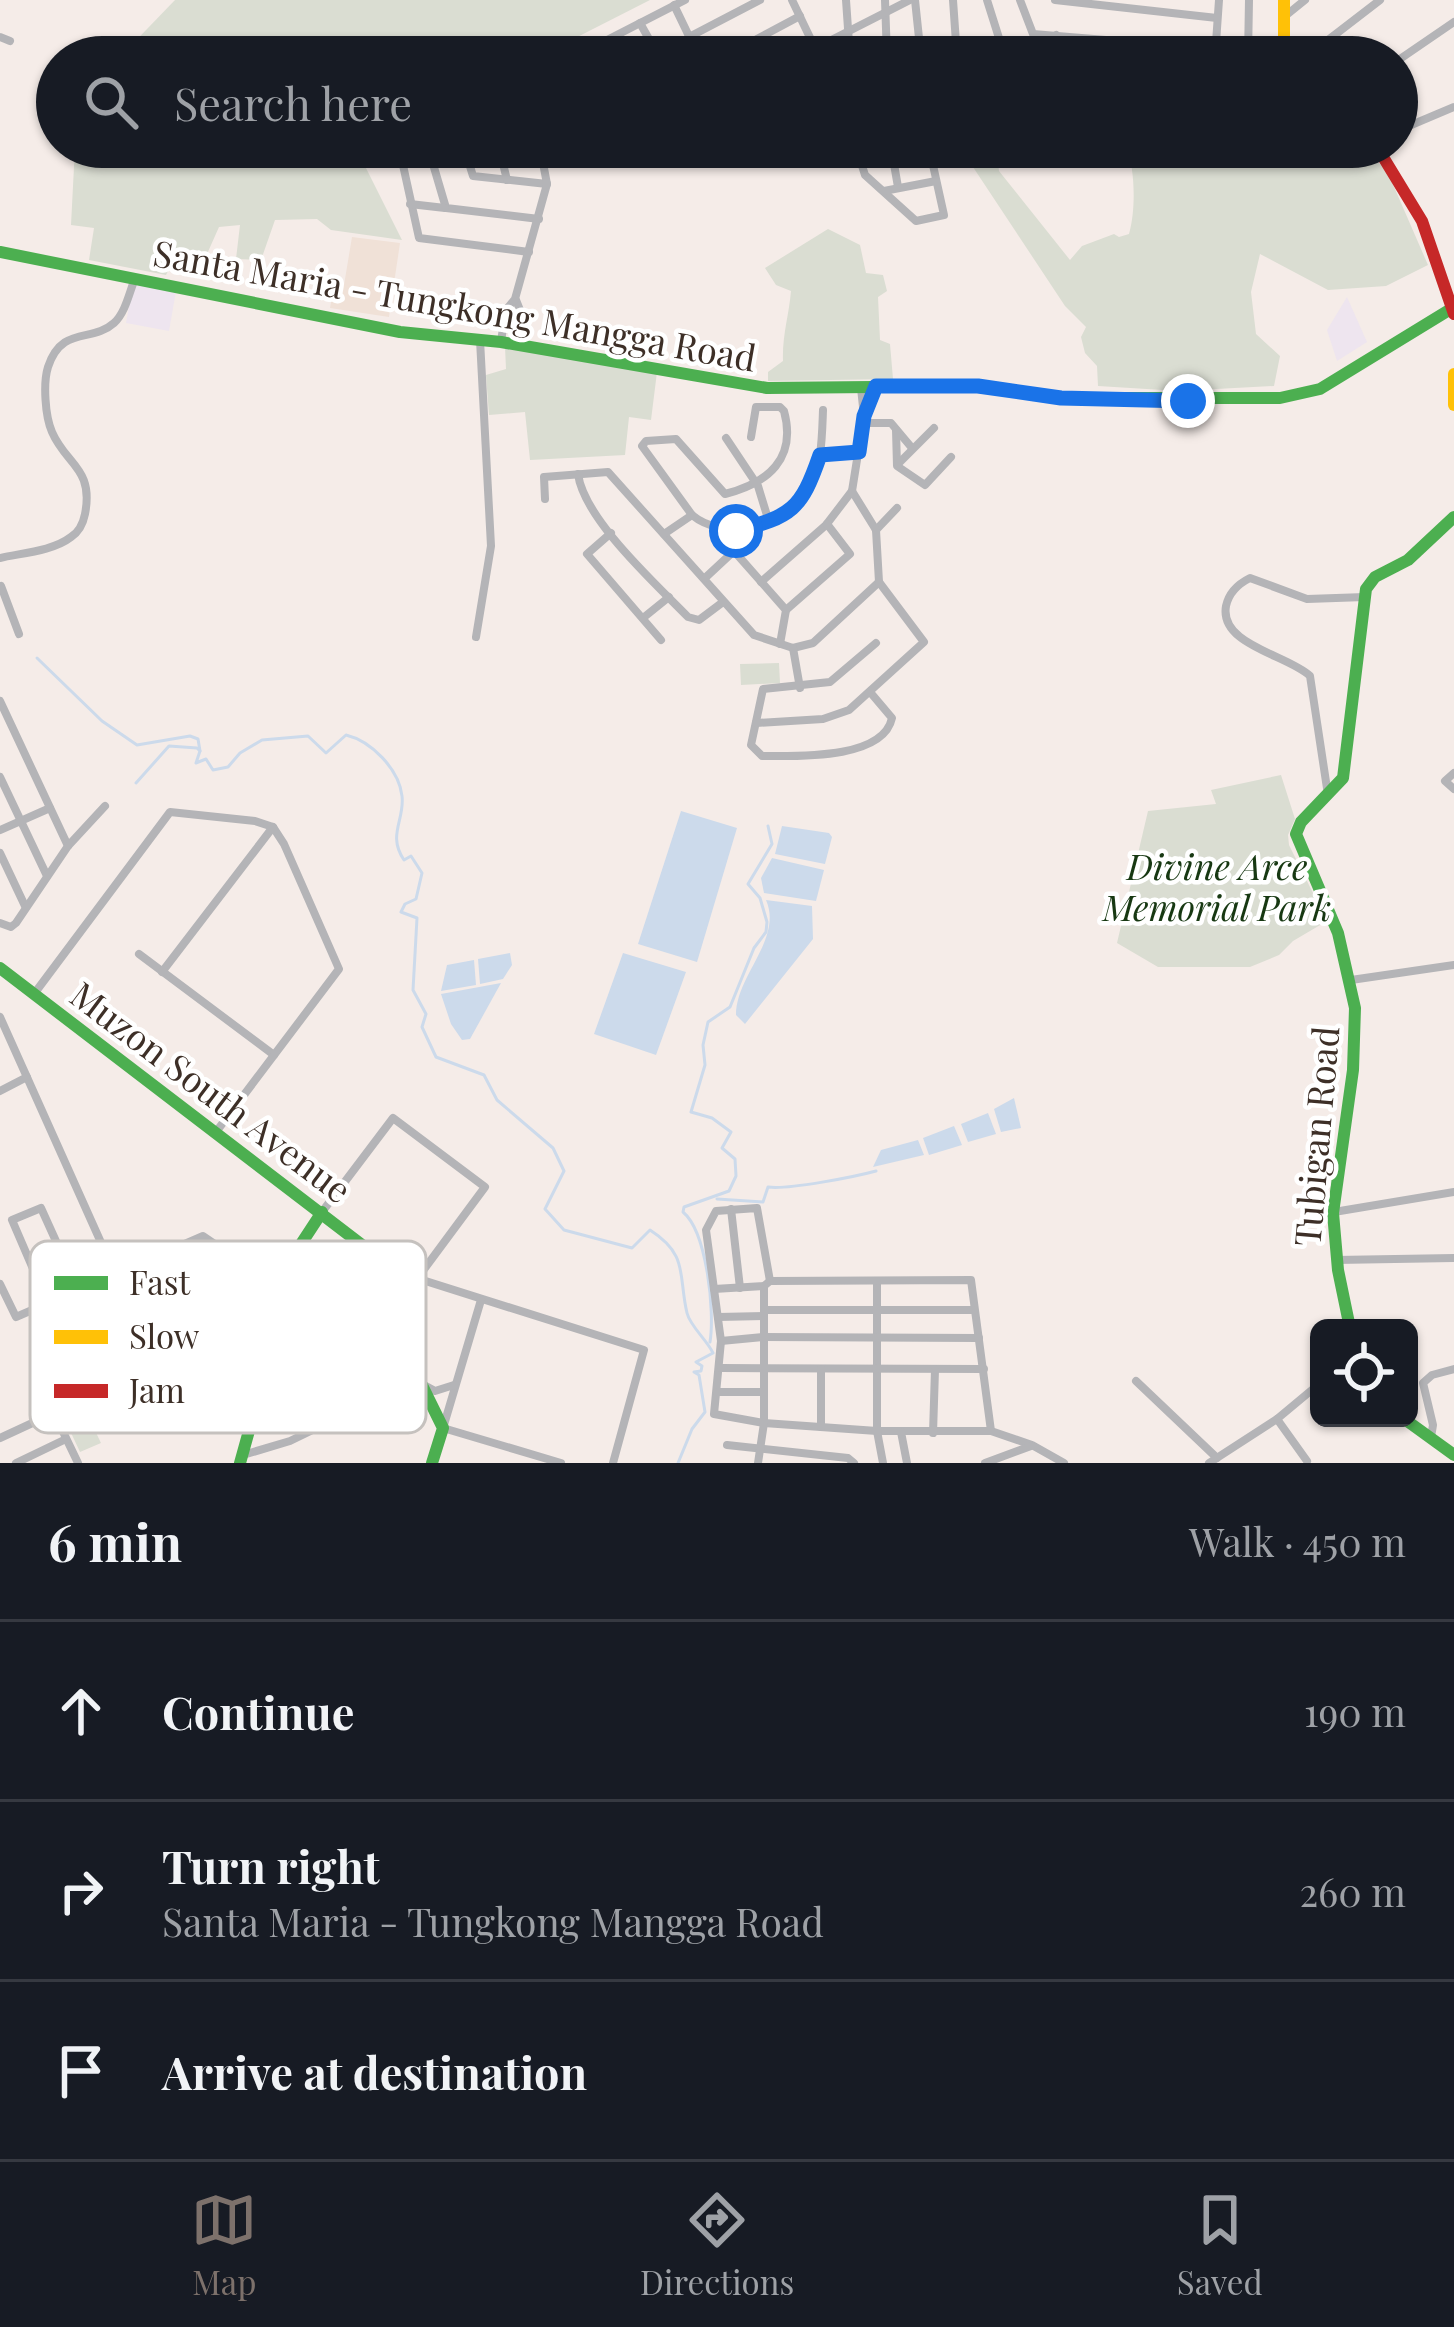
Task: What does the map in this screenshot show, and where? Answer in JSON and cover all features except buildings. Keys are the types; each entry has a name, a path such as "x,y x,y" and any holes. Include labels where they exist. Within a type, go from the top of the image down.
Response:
{"street":[{"path":"614,36 685,0"},
{"path":"691,36 760,0"},
{"path":"792,0 809,36"},
{"path":"846,0 848,36"},
{"path":"885,0 887,36"},
{"path":"840,36 913,0 918,36"},
{"path":"952,0 957,36"},
{"path":"987,0 998,36"},
{"path":"1021,0 1033,34 1066,36"},
{"path":"1055,0 1217,18"},
{"path":"1216,36 1219,0"},
{"path":"1248,36 1249,0"},
{"path":"1285,0 1287,36"},
{"path":"1283,18 1305,0"},
{"path":"1333,36 1380,0"},
{"path":"674,5 689,36"},
{"path":"762,36 800,16"},
{"path":"640,22 646,36"},
{"path":"1418,47 1454,22"},
{"path":"1418,122 1454,107"},
{"path":"403,168 419,238 529,252"},
{"path":"434,168 446,208"},
{"path":"471,168 473,176 547,184"},
{"path":"504,168 507,180"},
{"path":"501,341 506,310 515,298 547,184 544,168"},
{"path":"860,168 910,219 937,219 944,212 933,168"},
{"path":"895,168 898,187"},
{"path":"1390,168 1422,221 1453,310"},
{"path":"882,192 936,182"},
{"path":"410,204 538,219"},
{"name":"Santa Maria - Tungkong Mangga Road","path":"0,252 400,332 501,341 767,388 978,386 1095,399 1280,398 1320,389 1453,310"},
{"path":"0,558 58,544 75,536 83,523 84,476 49,426 46,372 74,335 116,322 135,280"},
{"path":"515,298 520,310 518,344"},
{"path":"476,637 491,545 481,340"},
{"path":"1454,374 1454,405"},
{"path":"861,386 864,420"},
{"path":"760,582 827,524 853,490 864,420 876,386"},
{"path":"752,437 755,407 784,411 788,442 758,486 725,494 676,439 646,441 642,446 692,515 736,531 770,522 807,494 820,455 823,410"},
{"path":"864,420 891,423 912,448"},
{"path":"896,466 934,428"},
{"path":"896,430 896,466"},
{"path":"726,439 758,486 770,522"},
{"path":"820,455 859,452"},
{"path":"896,466 925,485 950,457"},
{"path":"545,499 544,477 608,472 754,635 793,648 813,644 879,582"},
{"path":"578,474 580,493 688,617 699,620 723,602"},
{"path":"756,723 823,719 849,710 924,642 879,582 876,530 853,490"},
{"path":"876,530 897,508"},
{"path":"664,534 692,515"},
{"path":"1329,796 1310,676 1234,634 1226,619 1230,594 1250,578 1306,599 1365,597 1375,577 1408,560 1454,517"},
{"path":"780,644 786,610 850,554 827,524"},
{"path":"705,578 734,551 736,531"},
{"path":"611,532 587,554 661,640"},
{"path":"734,551 786,610"},
{"path":"0,584 19,634"},
{"path":"643,618 669,597"},
{"name":"Tubigan Road","path":"1348,1319 1334,1260 1334,1212 1335,1178 1355,1060 1351,980 1331,915 1296,834 1301,822 1340,785 1344,772 1365,597"},
{"path":"870,692 892,718 886,734 859,747 812,756 762,756 751,745 763,689 830,682 876,643"},
{"path":"793,648 800,688"},
{"path":"0,701 68,846"},
{"path":"1454,773 1445,782 1454,789"},
{"path":"0,777 47,876"},
{"path":"0,923 11,927 68,846 105,806"},
{"path":"0,830 50,808"},
{"path":"34,994 170,812 273,827 339,969 216,1132"},
{"path":"163,971 273,827"},
{"path":"0,853 26,907"},
{"path":"139,954 274,1055"},
{"path":"1351,980 1454,964"},
{"name":"Muzon South Avenue","path":"0,968 358,1241"},
{"path":"0,1016 101,1241"},
{"path":"0,1090 28,1077"},
{"path":"303,1241 393,1118 485,1187 426,1266"},
{"path":"1334,1212 1454,1192"},
{"path":"30,1261 12,1220 41,1208 56,1241"},
{"path":"758,1463 764,1423 767,1283 758,1208 730,1209 716,1211 706,1230 721,1341 714,1414 764,1423 877,1431 991,1431 1032,1445 1064,1463"},
{"path":"730,1209 740,1288"},
{"path":"1334,1260 1454,1258"},
{"path":"714,1289 767,1283 971,1280 991,1431"},
{"path":"877,1281 877,1431 883,1463"},
{"path":"426,1283 644,1350 613,1463"},
{"path":"0,1284 16,1318 30,1313"},
{"path":"432,1463 481,1300"},
{"path":"718,1316 974,1310"},
{"path":"721,1341 979,1338"},
{"path":"721,1368 984,1369"},
{"path":"821,1369 821,1427"},
{"path":"933,1432 935,1369"},
{"path":"1431,1438 1433,1425 1423,1383 1454,1369"},
{"path":"1136,1382 1213,1461 1310,1392"},
{"path":"426,1387 447,1390 455,1384"},
{"path":"717,1392 764,1392"},
{"path":"426,1393 443,1428 561,1463"},
{"path":"1277,1419 1307,1461"},
{"path":"0,1438 30,1424"},
{"path":"1416,1427 1454,1455"},
{"path":"901,1432 908,1463"},
{"path":"63,1433 78,1463"},
{"path":"241,1459 306,1433"},
{"path":"16,1463 66,1439"},
{"path":"727,1445 848,1458 854,1463"},
{"path":"986,1463 1032,1445"},
{"path":"37,1453 42,1463"}],"shaded area":[{"path":"352,237 400,243 389,317 330,308 334,285 344,285"},
{"path":"133,284 176,291 169,331 126,323"},
{"path":"1347,297 1367,342 1337,361 1327,330"}],"green space":[{"path":"175,0 650,0 579,36 140,36"},
{"path":"74,168 366,168 402,240 331,230 317,219 275,220 261,260 236,259 240,225 219,227 207,254 176,255 166,275 89,260 94,228 71,225"},
{"path":"974,168 999,168 1070,260 1082,246 1114,234 1129,234 1132,168 1383,168 1428,265 1386,286 1328,290 1260,254 1251,292 1256,334 1280,356 1274,386 1179,391 1098,386 1097,366 1085,353 1081,337 1086,327 1065,306"},
{"path":"828,229 860,245 866,273 883,275 887,291 878,297 880,340 890,344 893,379 768,381 768,372 783,361 791,291 776,285 765,268"},
{"path":"505,347 657,372 651,420 629,417 625,455 530,460 525,412 489,415 486,375 506,369"},
{"path":"779,663 780,683 741,685 740,664"},
{"name":"Divine Arce Memorial Park","path":"1281,775 1295,819 1289,845 1327,921 1279,955 1250,967 1158,967 1117,943 1148,811 1216,804 1211,790"},
{"path":"71,1433 96,1433 101,1443 80,1452"}],"water":[{"path":"681,811 737,828 697,962 638,944"},
{"path":"782,826 829,833 825,864 775,854"},
{"path":"772,858 824,870 816,901 764,893 761,878"},
{"path":"766,900 812,906 813,939 745,1024 736,1015 738,1000 768,929"},
{"path":"510,953 512,965 503,979 480,984 478,959"},
{"path":"623,953 686,972 656,1055 594,1034"},
{"path":"474,960 476,985 441,991 447,965"},
{"path":"501,983 470,1039 462,1040 441,994"},
{"path":"1014,1098 1021,1128 1001,1132 994,1109"},
{"path":"988,1113 996,1134 968,1142 961,1124"},
{"path":"954,1126 962,1145 929,1155 923,1138"},
{"path":"918,1140 924,1155 873,1167 881,1150"}],"waterway":[{"path":"37,658 102,721 137,745 190,736 198,739 200,751"},
{"path":"136,783 169,746 197,748 196,763 206,759 213,770 228,767 262,740 308,736 326,753 346,735 355,738 390,766 402,796 399,851 404,860 411,856 422,873 416,899 401,912 417,918 413,990 426,1014 422,1027 436,1057 484,1075 497,1100 553,1148 564,1171 545,1209 564,1230 632,1248 650,1230 676,1257 689,1318 713,1353 696,1362 702,1366 694,1372 699,1375 705,1412 678,1463"},
{"path":"710,1342 710,1293 703,1254 683,1212 684,1207 729,1191 736,1176 735,1159 722,1148 731,1132 712,1118 691,1112 705,1065 708,1022 730,1007 754,948 766,932 760,898 748,884 772,844 768,826"},
{"path":"717,1199 763,1202 768,1187 876,1171"}],"traffic: fast":[{"path":"0,252 400,332 501,342 767,388 978,386 1061,398 1280,398 1320,389 1454,307"},
{"path":"1348,1319 1333,1213 1353,1070 1355,1008 1338,933 1296,834 1301,822 1343,778 1366,589 1375,577 1408,560 1454,517"},
{"path":"0,968 357,1241"},
{"path":"303,1241 322,1212"},
{"path":"426,1393 443,1428 432,1463"},
{"path":"1415,1427 1454,1455"},
{"path":"240,1463 248,1433"}],"traffic: slow":[{"path":"1284,0 1284,36"},
{"path":"1454,374 1454,405"}],"traffic: jam":[{"path":"1390,168 1422,221 1454,314"}],"route":[{"path":"736,531 770,522 795,506 807,494 820,455 859,452 864,416 876,386 978,386 1061,398 1188,401"}]}
